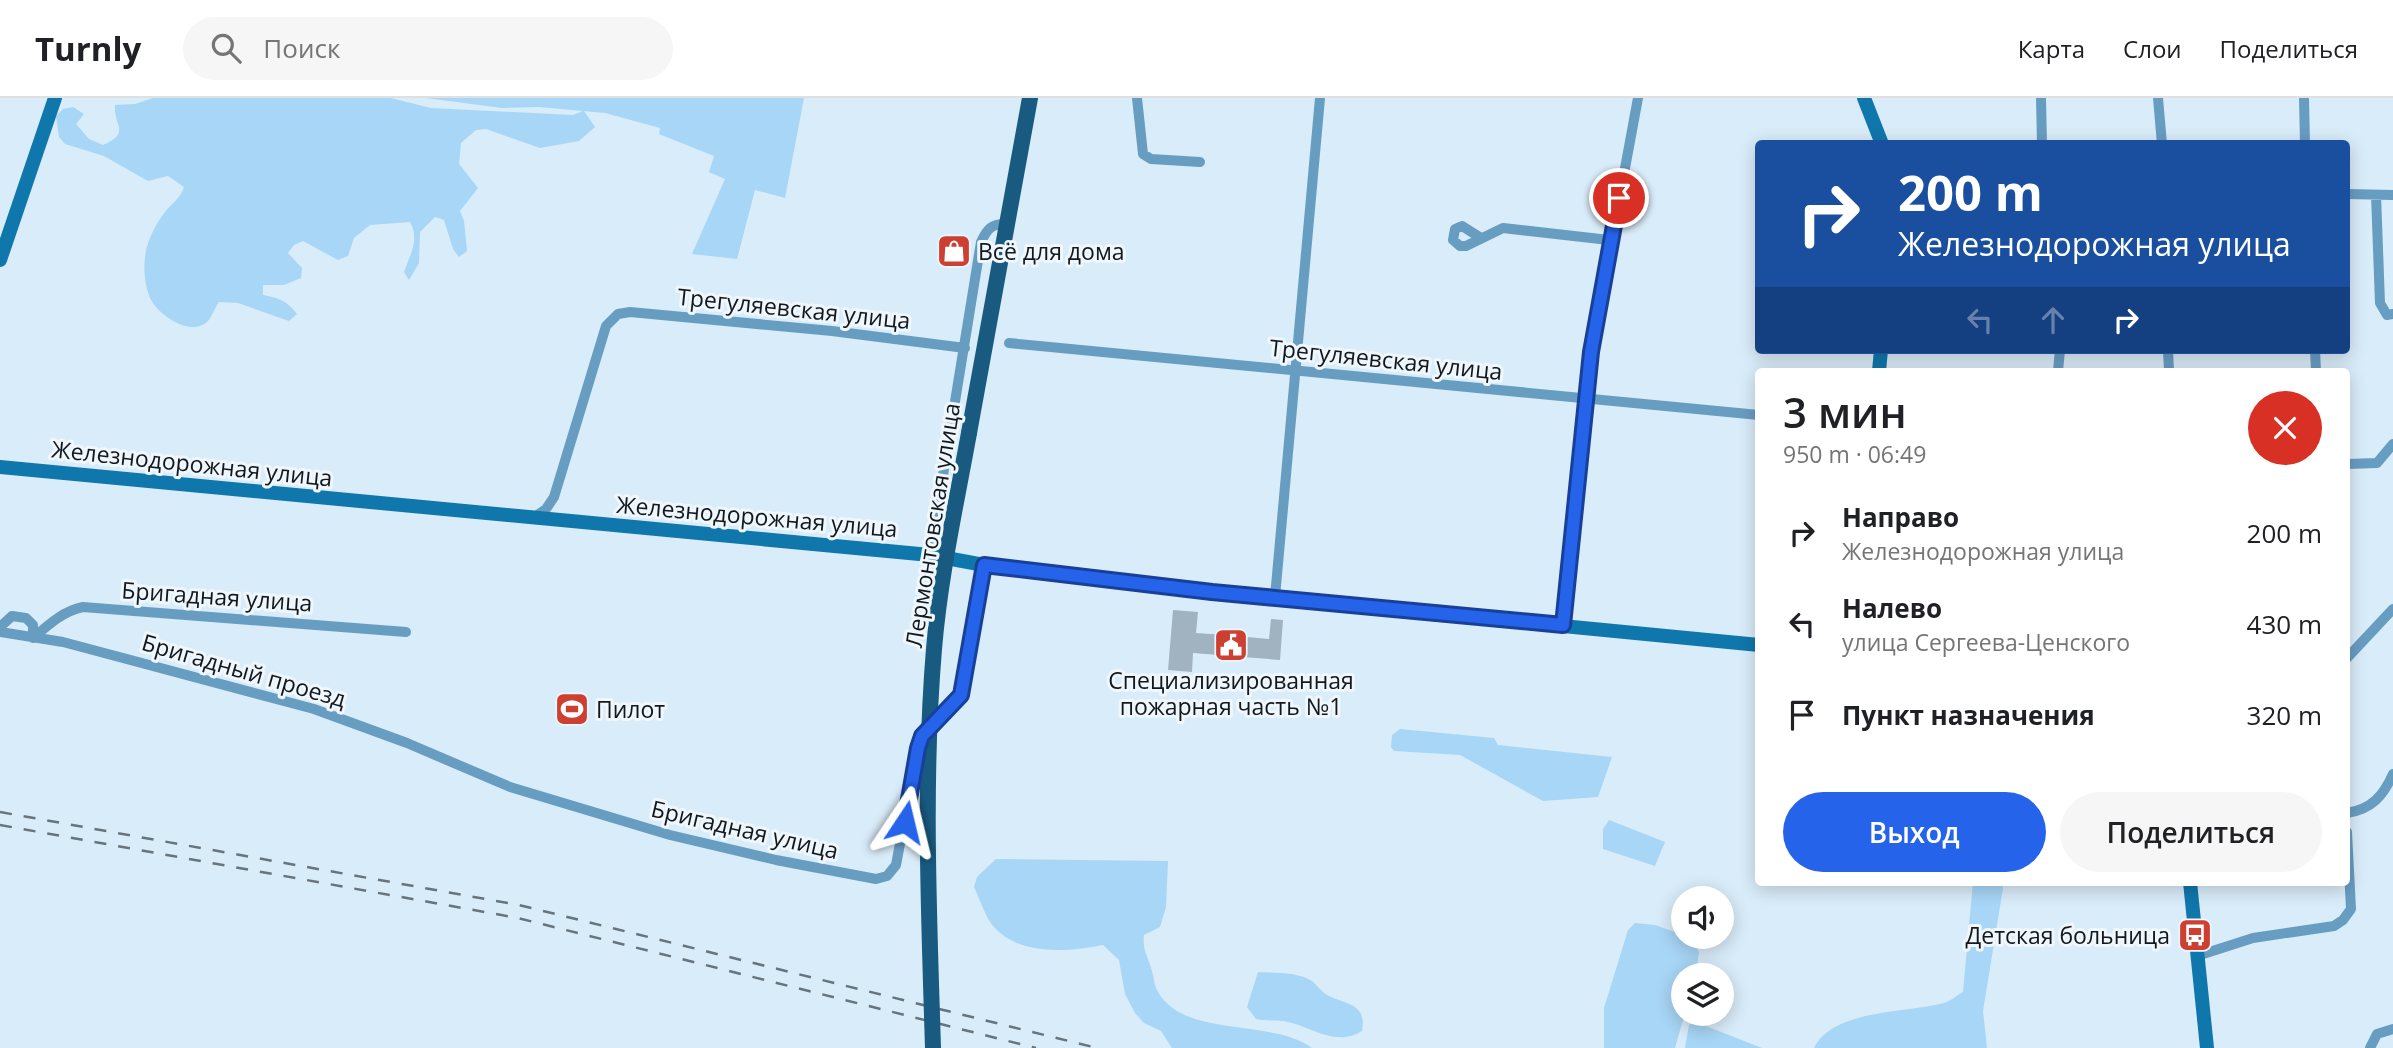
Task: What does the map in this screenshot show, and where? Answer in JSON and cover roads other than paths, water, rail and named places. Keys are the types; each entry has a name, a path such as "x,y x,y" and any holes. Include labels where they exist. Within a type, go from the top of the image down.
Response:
{"main road":[{"name":"Лермонтовская улица","path":"933,1048 928,804 933,671 943,573 1030,98"}],"street":[{"path":"0,260 3,237 55,98"},
{"path":"1137,98 1143,154 1151,159 1200,162"},
{"path":"1275,597 1320,98"},
{"path":"1563,625 1591,352 1609,240 1638,98"},
{"path":"1864,98 1880,140"},
{"path":"2041,98 2042,140"},
{"path":"2158,98 2162,140"},
{"path":"2304,98 2305,140"},
{"path":"2350,194 2393,195"},
{"path":"2376,195 2380,303 2383,312 2387,315 2393,314"},
{"path":"930,555 981,242 987,229 1007,224"},
{"path":"1482,238 1503,228 1609,240"},
{"name":"Трегуляевская улица","path":"554,497 606,326 618,314 630,312 832,331 965,348"},
{"name":"Трегуляевская улица","path":"1009,342 1755,415"},
{"path":"2350,464 2370,465 2389,460 2393,444"},
{"name":"Железнодорожная улица","path":"0,467 930,555 984,565 1275,597 1755,645"},
{"path":"530,519 540,514 554,497"},
{"path":"554,497 556,511 569,522"},
{"name":"Бригадная улица","path":"439,757 510,787 670,835 776,860 876,879 887,876 896,865 922,736 961,695 984,565"},
{"name":"Бригадная улица","path":"33,638 54,620 73,609 83,607 406,632"},
{"path":"2350,655 2393,609"},
{"path":"12,616 26,618 33,625 33,638 0,629 12,616"},
{"name":"Бригадный проезд","path":"33,638 64,642 302,706 439,757"},
{"path":"2350,812 2378,800 2392,776"},
{"path":"2190,886 2207,1048"},
{"path":"2197,956 2252,938 2334,926 2343,920 2351,909 2350,886"},
{"path":"2370,1048 2376,1034 2393,1029"}],"railway":[{"path":"0,812 519,905 1097,1048"},
{"path":"0,825 518,918 1036,1048"}],"place":[{"name":"Всё для дома","path":"954,251"},
{"name":"Специализированная пожарная часть №1","path":"1231,645"},
{"name":"Пилот","path":"572,709"},
{"name":"Детская больница","path":"2195,935"}]}
